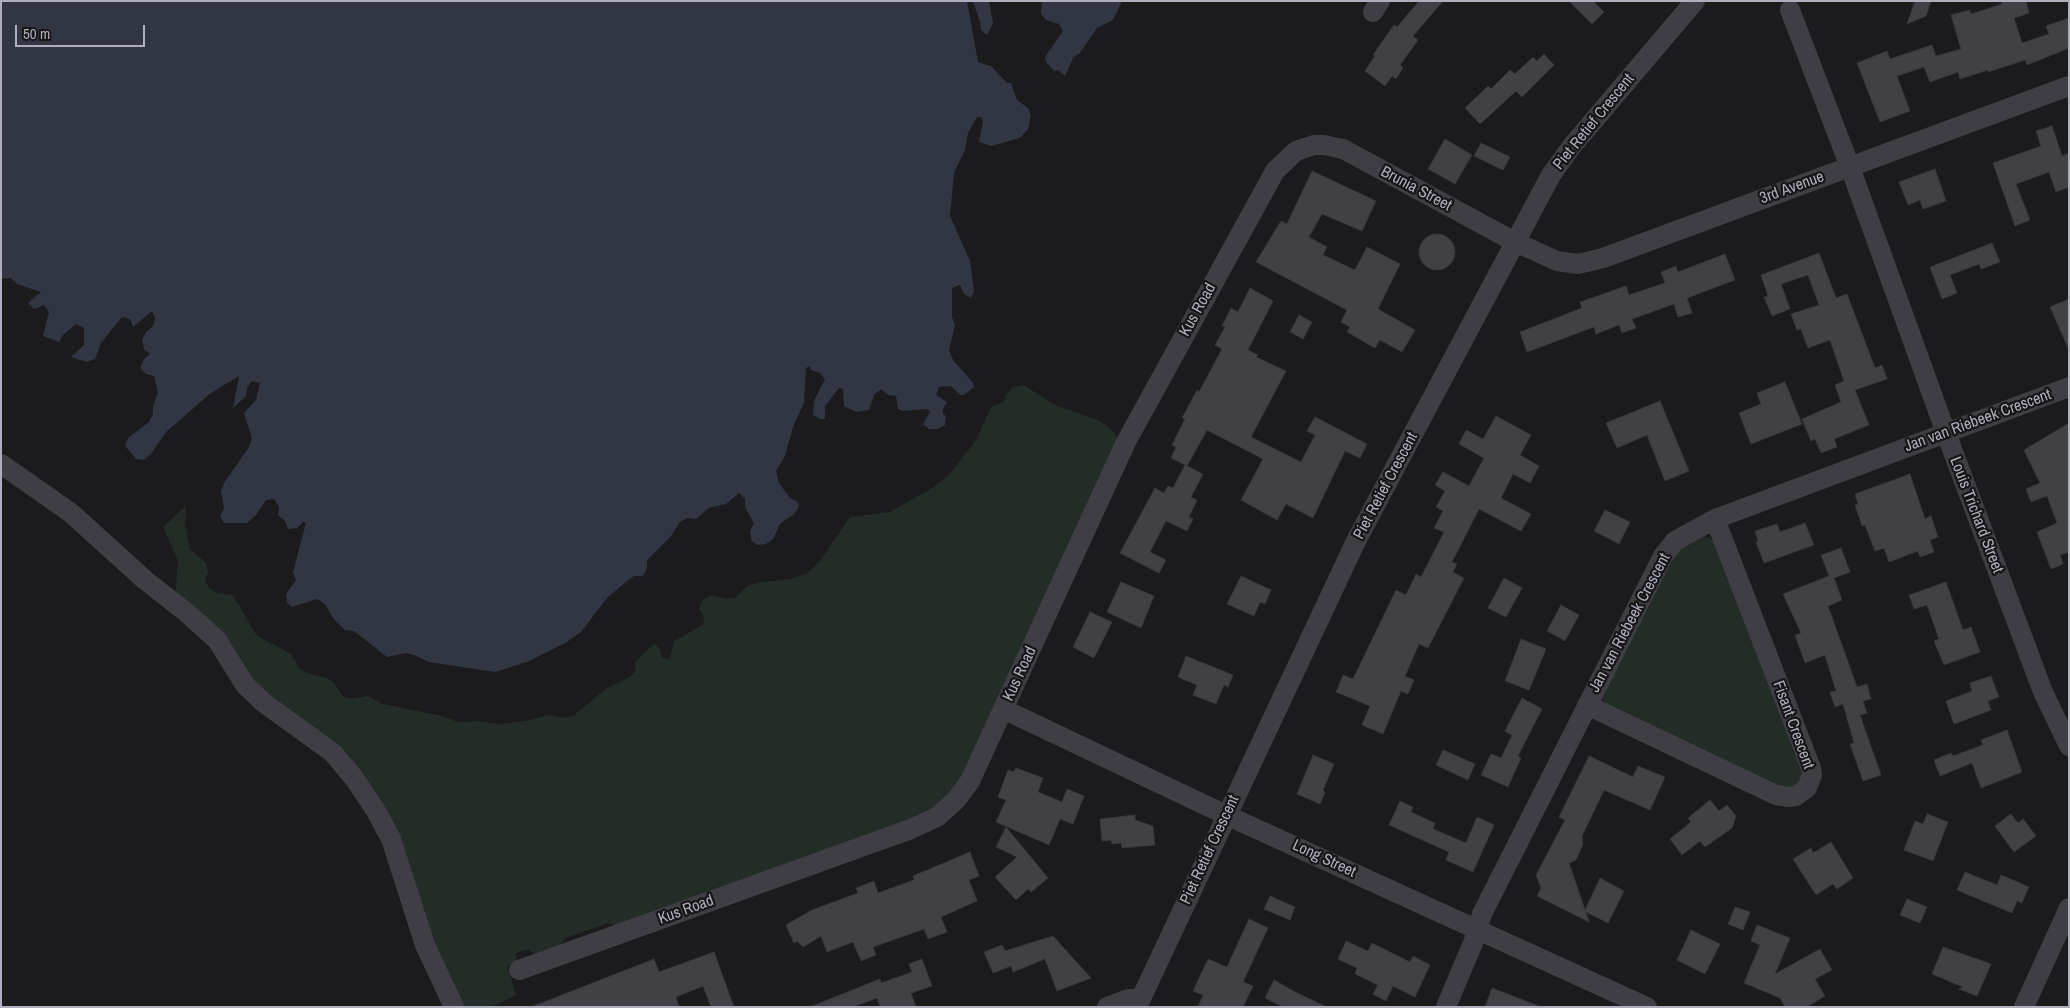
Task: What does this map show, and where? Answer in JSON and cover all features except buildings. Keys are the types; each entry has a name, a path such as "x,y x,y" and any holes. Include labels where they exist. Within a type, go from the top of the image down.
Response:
{"street":[{"name":"Piet Retief Crescent","path":"1138,1003 1356,541 1515,242 1561,160 1695,1"},
{"name":"Louis Trichard Street","path":"1790,10 1850,167 1946,433 2043,692 2069,746"},
{"name":"3rd Avenue","path":"1515,242 1557,261 1578,264 1591,262 2069,86"},
{"name":"Brunia Street","path":"1314,145 1334,146 1343,149 1515,242"},
{"name":"Kus Road","path":"519,970 924,824 948,808 964,791 1126,442 1256,205 1281,163 1296,151 1314,145"},
{"name":"Jan van Riebeek Crescent","path":"1446,1007 1482,914 1587,705 1663,556 1684,535 1715,519 2069,387"},
{"path":"1,464 71,513 145,580 187,613 217,640 244,685 264,703 334,753 376,811 391,839 425,945 454,1007"},
{"name":"Fisant Crescent","path":"1587,705 1776,794 1789,797 1796,796 1806,788 1812,775 1811,768 1715,519"},
{"name":"Long Street","path":"1003,710 1647,1007"},
{"path":"2025,1006 2069,908"},
{"path":"1107,1007 1128,999 1138,1003"}],"shaded area":[{"path":"1024,385 1053,404 1100,421 1114,432 1119,443 963,778 949,796 926,814 618,926 609,923 565,938 560,946 539,954 533,953 529,949 516,953 516,962 507,966 516,995 491,1007 460,1007 450,990 387,819 262,694 175,597 178,561 163,527 186,506 185,523 190,549 206,563 208,572 205,581 209,588 217,593 233,595 255,633 291,654 300,669 333,682 343,696 351,699 368,696 383,704 442,716 458,722 475,721 500,724 531,720 548,715 565,718 573,716 607,688 630,677 636,670 635,662 654,644 660,649 662,658 670,659 674,641 704,624 703,615 699,608 703,600 710,595 727,599 735,598 747,586 756,583 790,579 806,574 819,562 850,517 889,512 928,491 949,475 976,440 991,407 1004,402 1006,395 1013,387"},
{"path":"1703,536 1715,540 1806,776 1788,792 1605,704 1603,699 1602,694 1665,563 1682,546"}],"water":[{"path":"1,1 967,1 978,62 991,66 1007,83 1011,83 1017,100 1028,108 1031,116 1028,129 1020,138 991,146 979,142 983,121 981,117 977,117 968,133 965,150 954,173 950,216 970,261 974,291 971,298 964,294 960,285 952,288 952,317 955,325 949,350 953,360 973,383 974,387 964,395 960,395 951,386 939,387 936,395 947,402 943,409 943,414 946,416 945,425 937,429 929,429 923,424 930,412 927,409 902,411 898,409 896,396 888,395 881,389 874,395 869,410 856,412 844,406 843,389 839,388 825,406 825,419 820,419 813,415 814,401 825,379 820,373 811,370 810,366 806,368 804,403 793,427 785,456 776,471 779,483 790,498 798,502 799,507 794,514 780,524 773,539 766,544 757,545 751,540 750,531 754,523 745,507 745,499 739,493 726,504 709,508 696,519 687,518 680,522 671,536 647,560 647,568 643,576 634,576 607,598 581,632 567,642 527,662 495,672 429,662 406,653 387,657 354,631 345,630 333,618 325,604 317,599 292,607 287,603 286,594 296,580 293,572 306,523 303,522 297,528 288,529 285,521 278,515 279,507 274,499 266,500 256,515 247,523 224,523 220,516 224,508 221,491 224,483 249,447 252,438 244,413 256,400 260,383 252,381 247,388 246,396 233,408 239,376 211,393 166,432 151,454 144,460 136,459 125,446 128,438 149,422 153,414 153,406 158,392 154,376 146,374 140,368 144,359 150,354 144,349 142,340 146,332 153,326 155,318 152,311 133,327 130,319 122,317 101,343 95,359 87,362 71,357 84,345 84,328 76,324 63,335 59,342 43,336 49,312 44,305 34,309 28,303 41,292 17,284 11,278 1,279"},
{"path":"973,1 989,1 993,23 987,35 981,30"},
{"path":"1042,1 1122,1 1113,20 1097,28 1080,53 1073,58 1065,76 1058,70 1054,71 1046,62 1045,57 1063,31 1059,24 1046,20 1041,13"}]}
